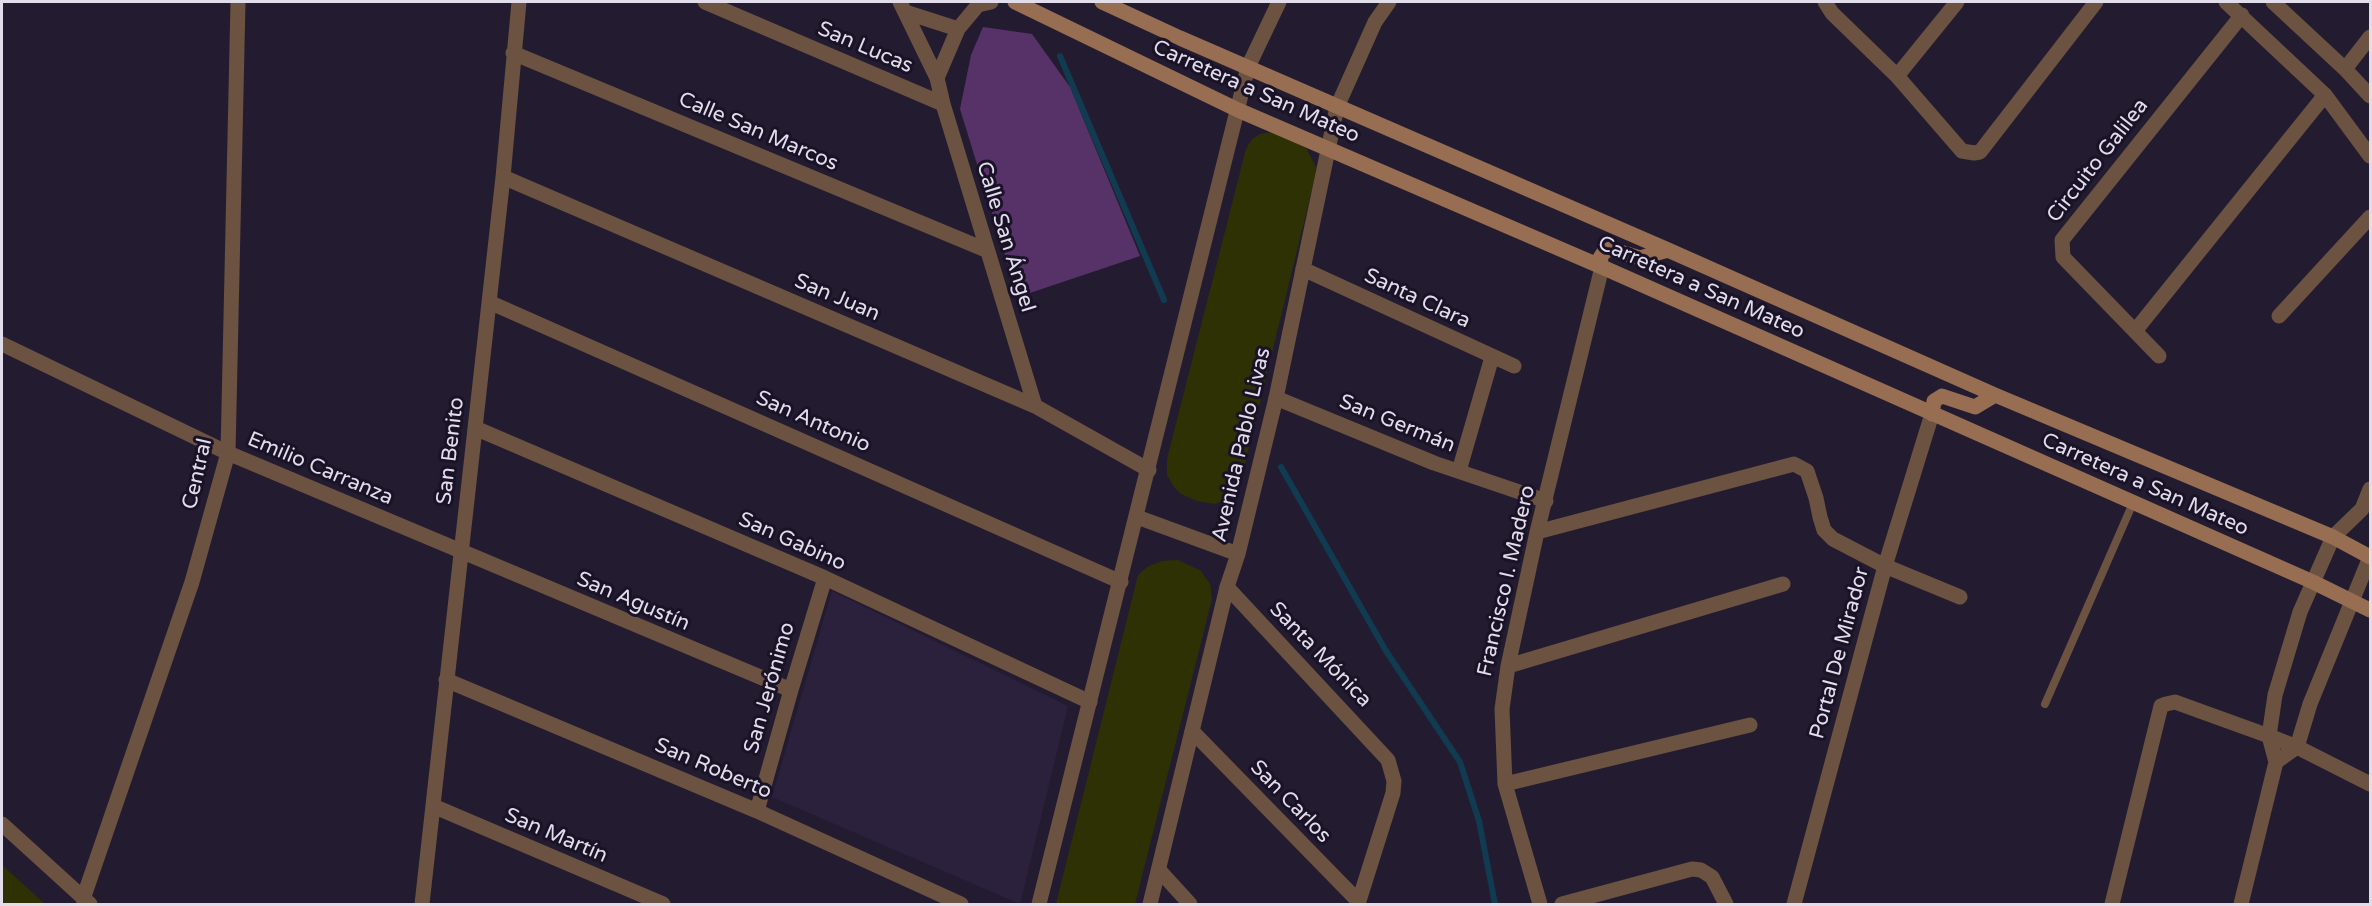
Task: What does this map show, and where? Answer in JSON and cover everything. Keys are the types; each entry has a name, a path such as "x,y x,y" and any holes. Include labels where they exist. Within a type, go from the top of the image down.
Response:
{"main road":[{"name":"Carretera a San Mateo","path":"1014,2 1238,110 1602,267 2313,582 2370,610"},
{"name":"Carretera a San Mateo","path":"1102,2 1995,395 2333,537 2370,557"},
{"path":"1602,267 1600,258 1610,249 1640,258 1668,250"},
{"path":"1932,414 1934,401 1942,396 1975,407 1995,395"}],"street":[{"name":"Central","path":"87,902 188,593 228,453 238,2"},
{"name":"San Benito","path":"422,904 503,177 519,2"},
{"name":"San Lucas","path":"705,2 943,104"},
{"path":"937,78 958,29 978,5 991,2"},
{"path":"1039,904 1248,67 1279,2"},
{"name":"Avenida Pablo Livas","path":"1150,904 1227,587 1238,554 1276,398 1337,107 1375,22 1389,2"},
{"path":"1825,2 1832,13 1897,76 1962,151 1980,152 2096,2"},
{"path":"1897,76 1957,2"},
{"path":"2226,2 2325,95 2370,156"},
{"path":"2273,2 2345,69 2370,96"},
{"name":"Calle San Ángel","path":"902,7 958,29"},
{"name":"Calle San Ángel","path":"902,7 937,78 986,250 1035,406"},
{"name":"Circuito Galilea","path":"2159,356 2063,257 2062,240 2242,15"},
{"path":"2345,69 2370,37"},
{"name":"Calle San Marcos","path":"513,53 986,250"},
{"path":"2135,331 2325,95"},
{"name":"San Juan","path":"503,177 1035,406 1149,470"},
{"path":"2279,316 2370,217"},
{"name":"Francisco I. Madero","path":"1540,904 1505,784 1502,709 1508,666 1537,532 1602,267"},
{"name":"Santa Clara","path":"1303,269 1514,366"},
{"name":"San Antonio","path":"489,302 1121,582"},
{"name":"Emilio Carranza","path":"2,344 228,453 460,552"},
{"name":"San Germán","path":"1276,398 1434,463 1459,471 1492,357"},
{"name":"Portal De Mirador","path":"1794,904 1885,566 1932,414"},
{"name":"San Gabino","path":"475,428 825,578 1090,702"},
{"path":"1537,532 1794,464 1807,471 1824,530 1833,539 1885,566 1960,597"},
{"path":"1459,471 1546,501"},
{"path":"2241,904 2276,762 2269,736 2275,695 2300,612 2333,537 2361,509 2370,489"},
{"path":"1137,517 1238,554"},
{"name":"San Agustín","path":"460,552 790,690"},
{"path":"2276,762 2297,747 2310,704 2370,557"},
{"name":"San Jerónimo","path":"757,811 790,690 825,578"},
{"path":"1508,666 1783,584"},
{"name":"Santa Mónica","path":"1227,587 1383,752 1392,769 1394,793 1359,903"},
{"name":"San Roberto","path":"446,680 757,811 961,904"},
{"path":"2112,904 2161,706 2175,702 2269,736 2297,747 2370,783"},
{"path":"1505,784 1750,725"},
{"name":"San Carlos","path":"1192,731 1359,903"},
{"name":"San Martín","path":"433,806 663,904"},
{"path":"2,824 87,902"},
{"path":"1562,904 1692,869 1701,870 1712,877 1726,904"},
{"path":"1159,870 1190,904"}],"lane":[{"path":"2045,704 2133,503"}],"shaded area":[{"path":"832,591 1068,706 1020,904 772,797"}],"green space":[{"path":"1272,132 1283,135 1306,148 1316,167 1314,181 1239,488 1228,499 1214,504 1197,501 1181,494 1174,487 1167,475 1167,459 1246,149 1252,139 1260,134"},
{"path":"1178,560 1201,571 1210,584 1212,599 1135,904 1056,904 1138,575 1147,567 1162,561"},
{"path":"2,865 45,904 2,904"}],"building":[{"path":"983,27 1032,34 1070,87 1140,256 1018,297 960,109 971,55"}],"waterway":[{"path":"1060,56 1164,300"},
{"path":"1281,467 1386,651 1460,762 1479,821 1495,904"}]}
